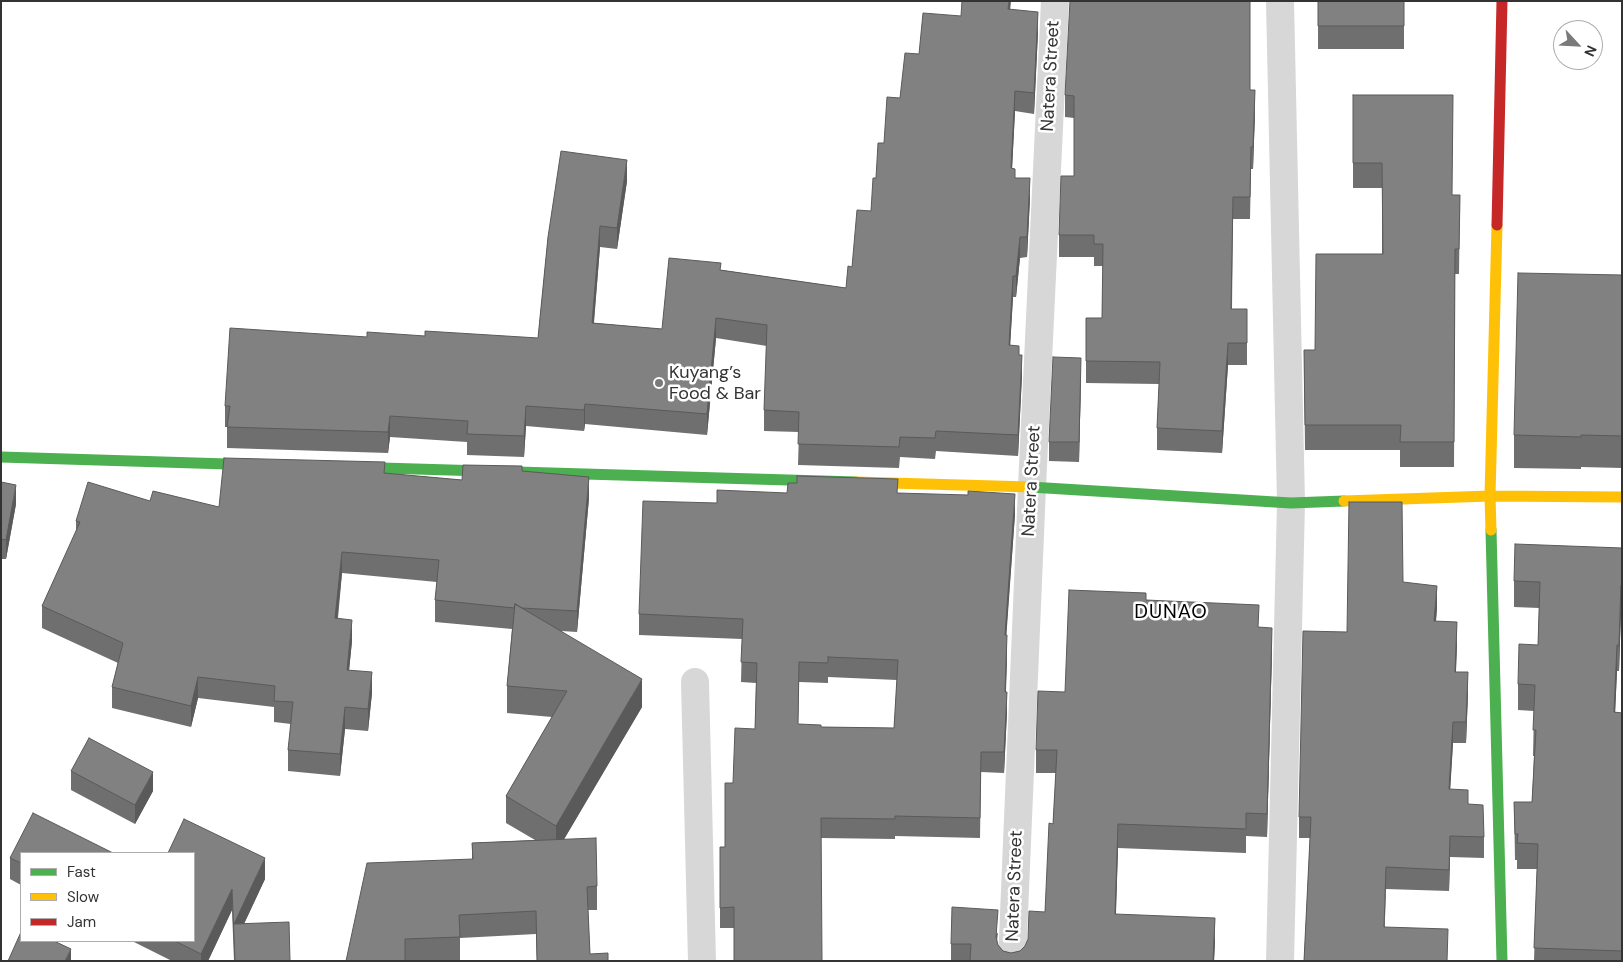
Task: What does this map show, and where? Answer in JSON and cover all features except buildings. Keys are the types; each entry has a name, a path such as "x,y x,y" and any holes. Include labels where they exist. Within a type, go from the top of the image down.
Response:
{"street":[{"name":"Natera Street","path":"1012,961 1055,1"},
{"path":"1280,1 1291,503 1280,961"},
{"path":"1502,1 1490,496 1502,961"},
{"path":"1,457 269,465"},
{"path":"338,467 1032,488 1291,503 1490,496 1622,497"},
{"path":"695,682 702,961"}],"traffic: fast":[{"path":"1,457 260,465"},
{"path":"348,467 856,482"},
{"path":"1030,487 1291,503 1344,501"},
{"path":"1491,530 1502,961"}],"traffic: slow":[{"path":"1491,530 1490,496 1497,225"},
{"path":"856,482 1030,487"},
{"path":"1344,501 1490,496 1622,497"}],"traffic: jam":[{"path":"1497,225 1502,1"}],"place":[{"name":"Kuyang’s Food & Bar","path":"659,383"}],"district":[{"name":"DUNAO","path":"1171,613"}]}
